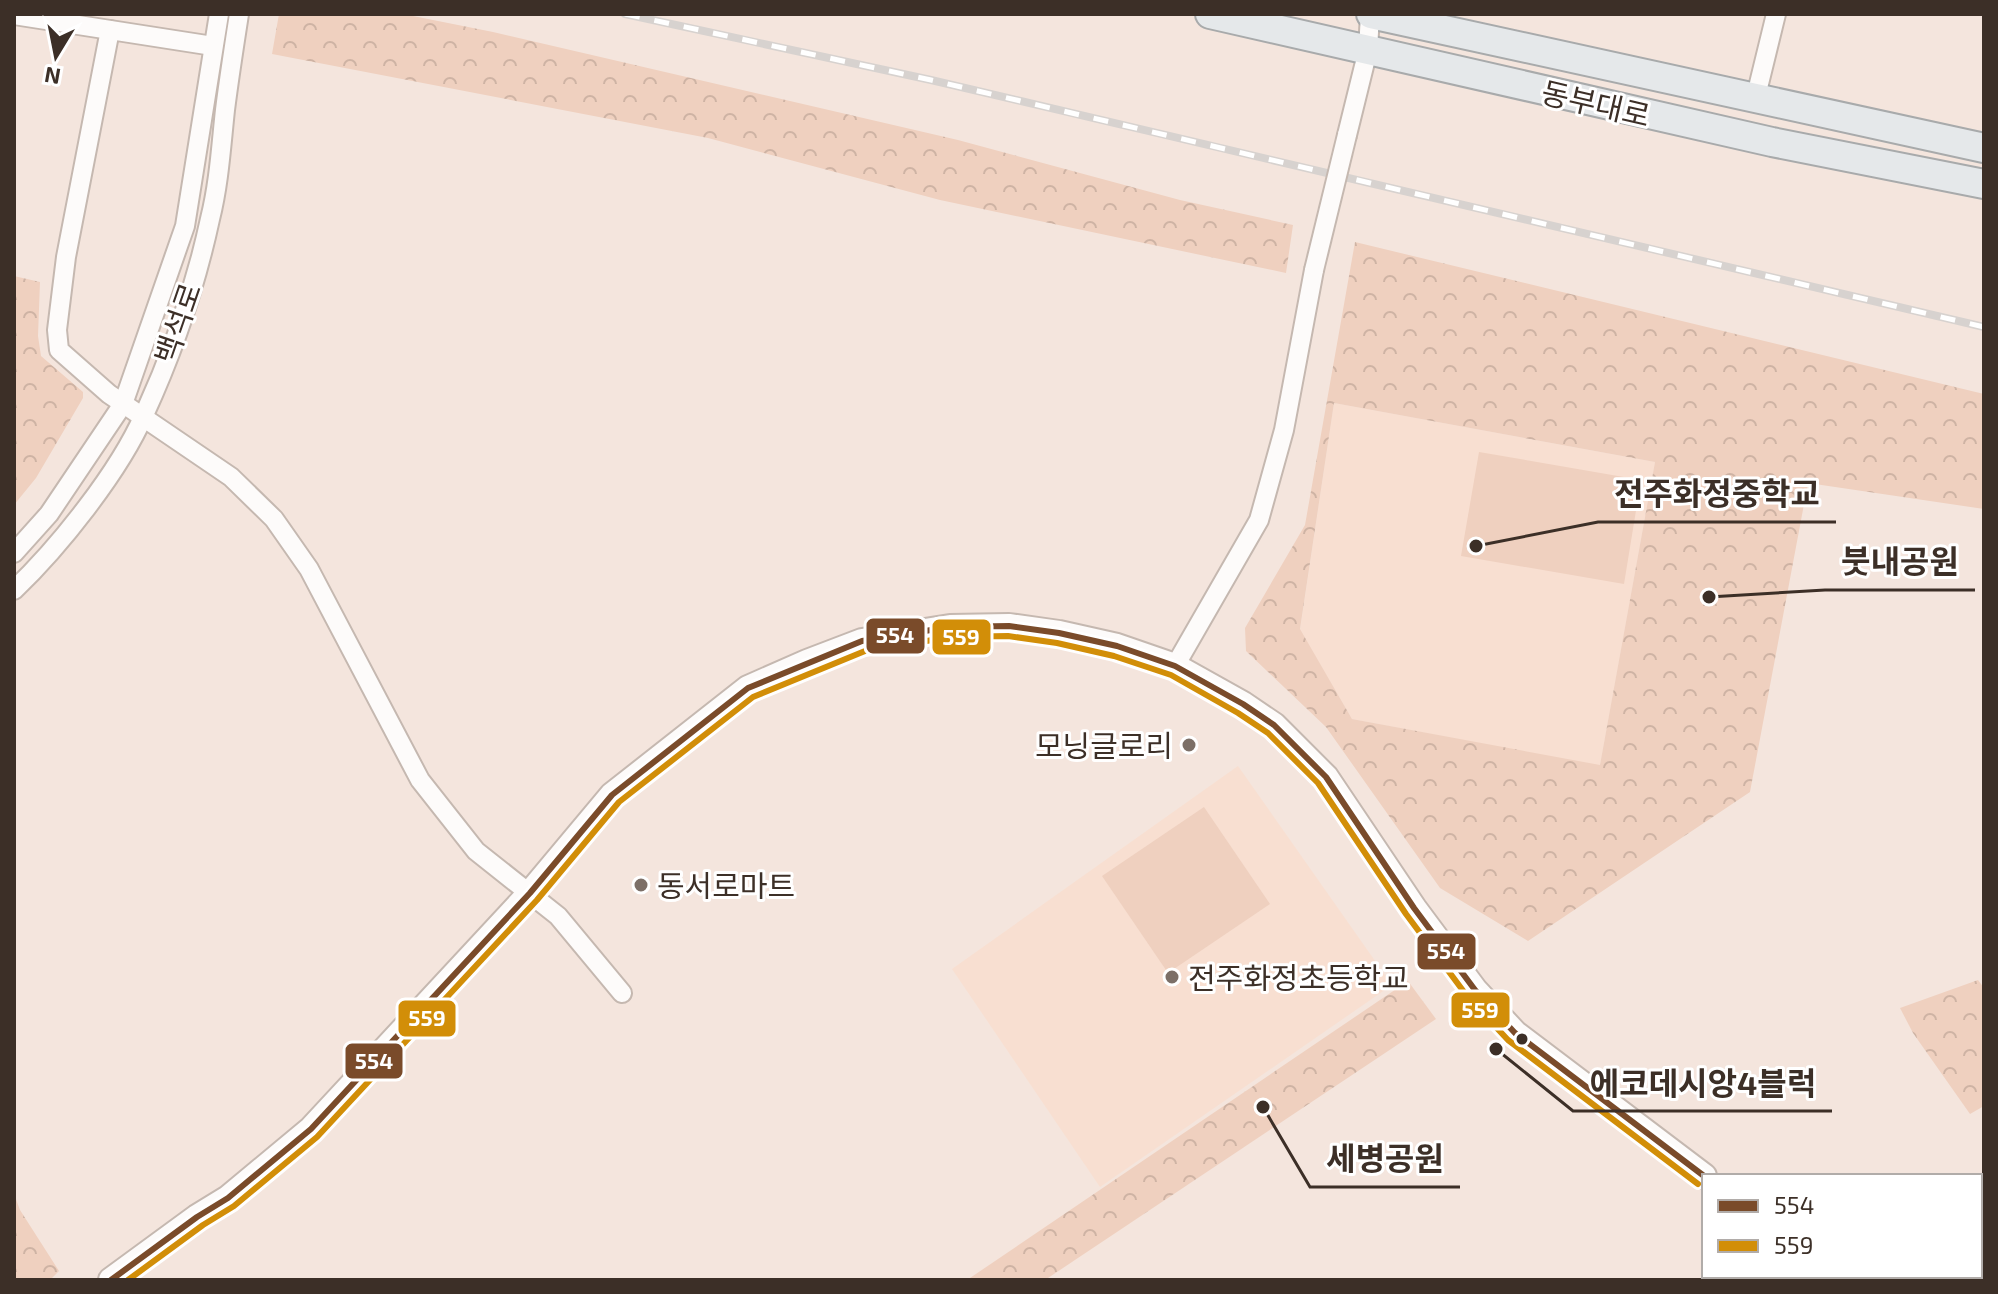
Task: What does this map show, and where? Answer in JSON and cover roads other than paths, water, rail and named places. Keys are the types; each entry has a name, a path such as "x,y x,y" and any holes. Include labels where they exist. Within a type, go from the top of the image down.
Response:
{"main road":[{"name":"동부대로","path":"1210,14 1772,142 1984,184"},
{"name":"동부대로","path":"1370,14 1984,148"}],"street":[{"name":"백석로","path":"14,553 49,514 123,404 185,226 219,14"},
{"name":"백석로","path":"14,590 32,573 93,498 144,417 177,331 210,220 239,14"},
{"path":"1175,666 1259,520 1284,430 1314,270 1368,50 1370,14"},
{"path":"1755,100 1776,14"},
{"path":"14,15 213,46"},
{"path":"110,30 66,257 57,330 59,350 123,404 231,477 274,519 309,569 420,780 476,851 558,916 622,993"},
{"path":"111,1280 228,1198 311,1129 530,893 612,795 748,688 862,641 950,627 1009,626 1117,646 1175,666 1274,725 1326,777 1414,908 1475,990 1515,1033 1702,1174"}],"railway":[{"path":"625,14 931,80 1984,327"}],"place":[{"name":"전주화정중학교","path":"1476,546"},
{"name":"붓내공원","path":"1709,597"},
{"name":"모닝글로리","path":"1189,745"},
{"name":"동서로마트","path":"641,885"},
{"name":"전주화정초등학교","path":"1172,977"},
{"name":"에코데시앙4블럭","path":"1496,1049"},
{"name":"세병공원","path":"1263,1107"}]}
